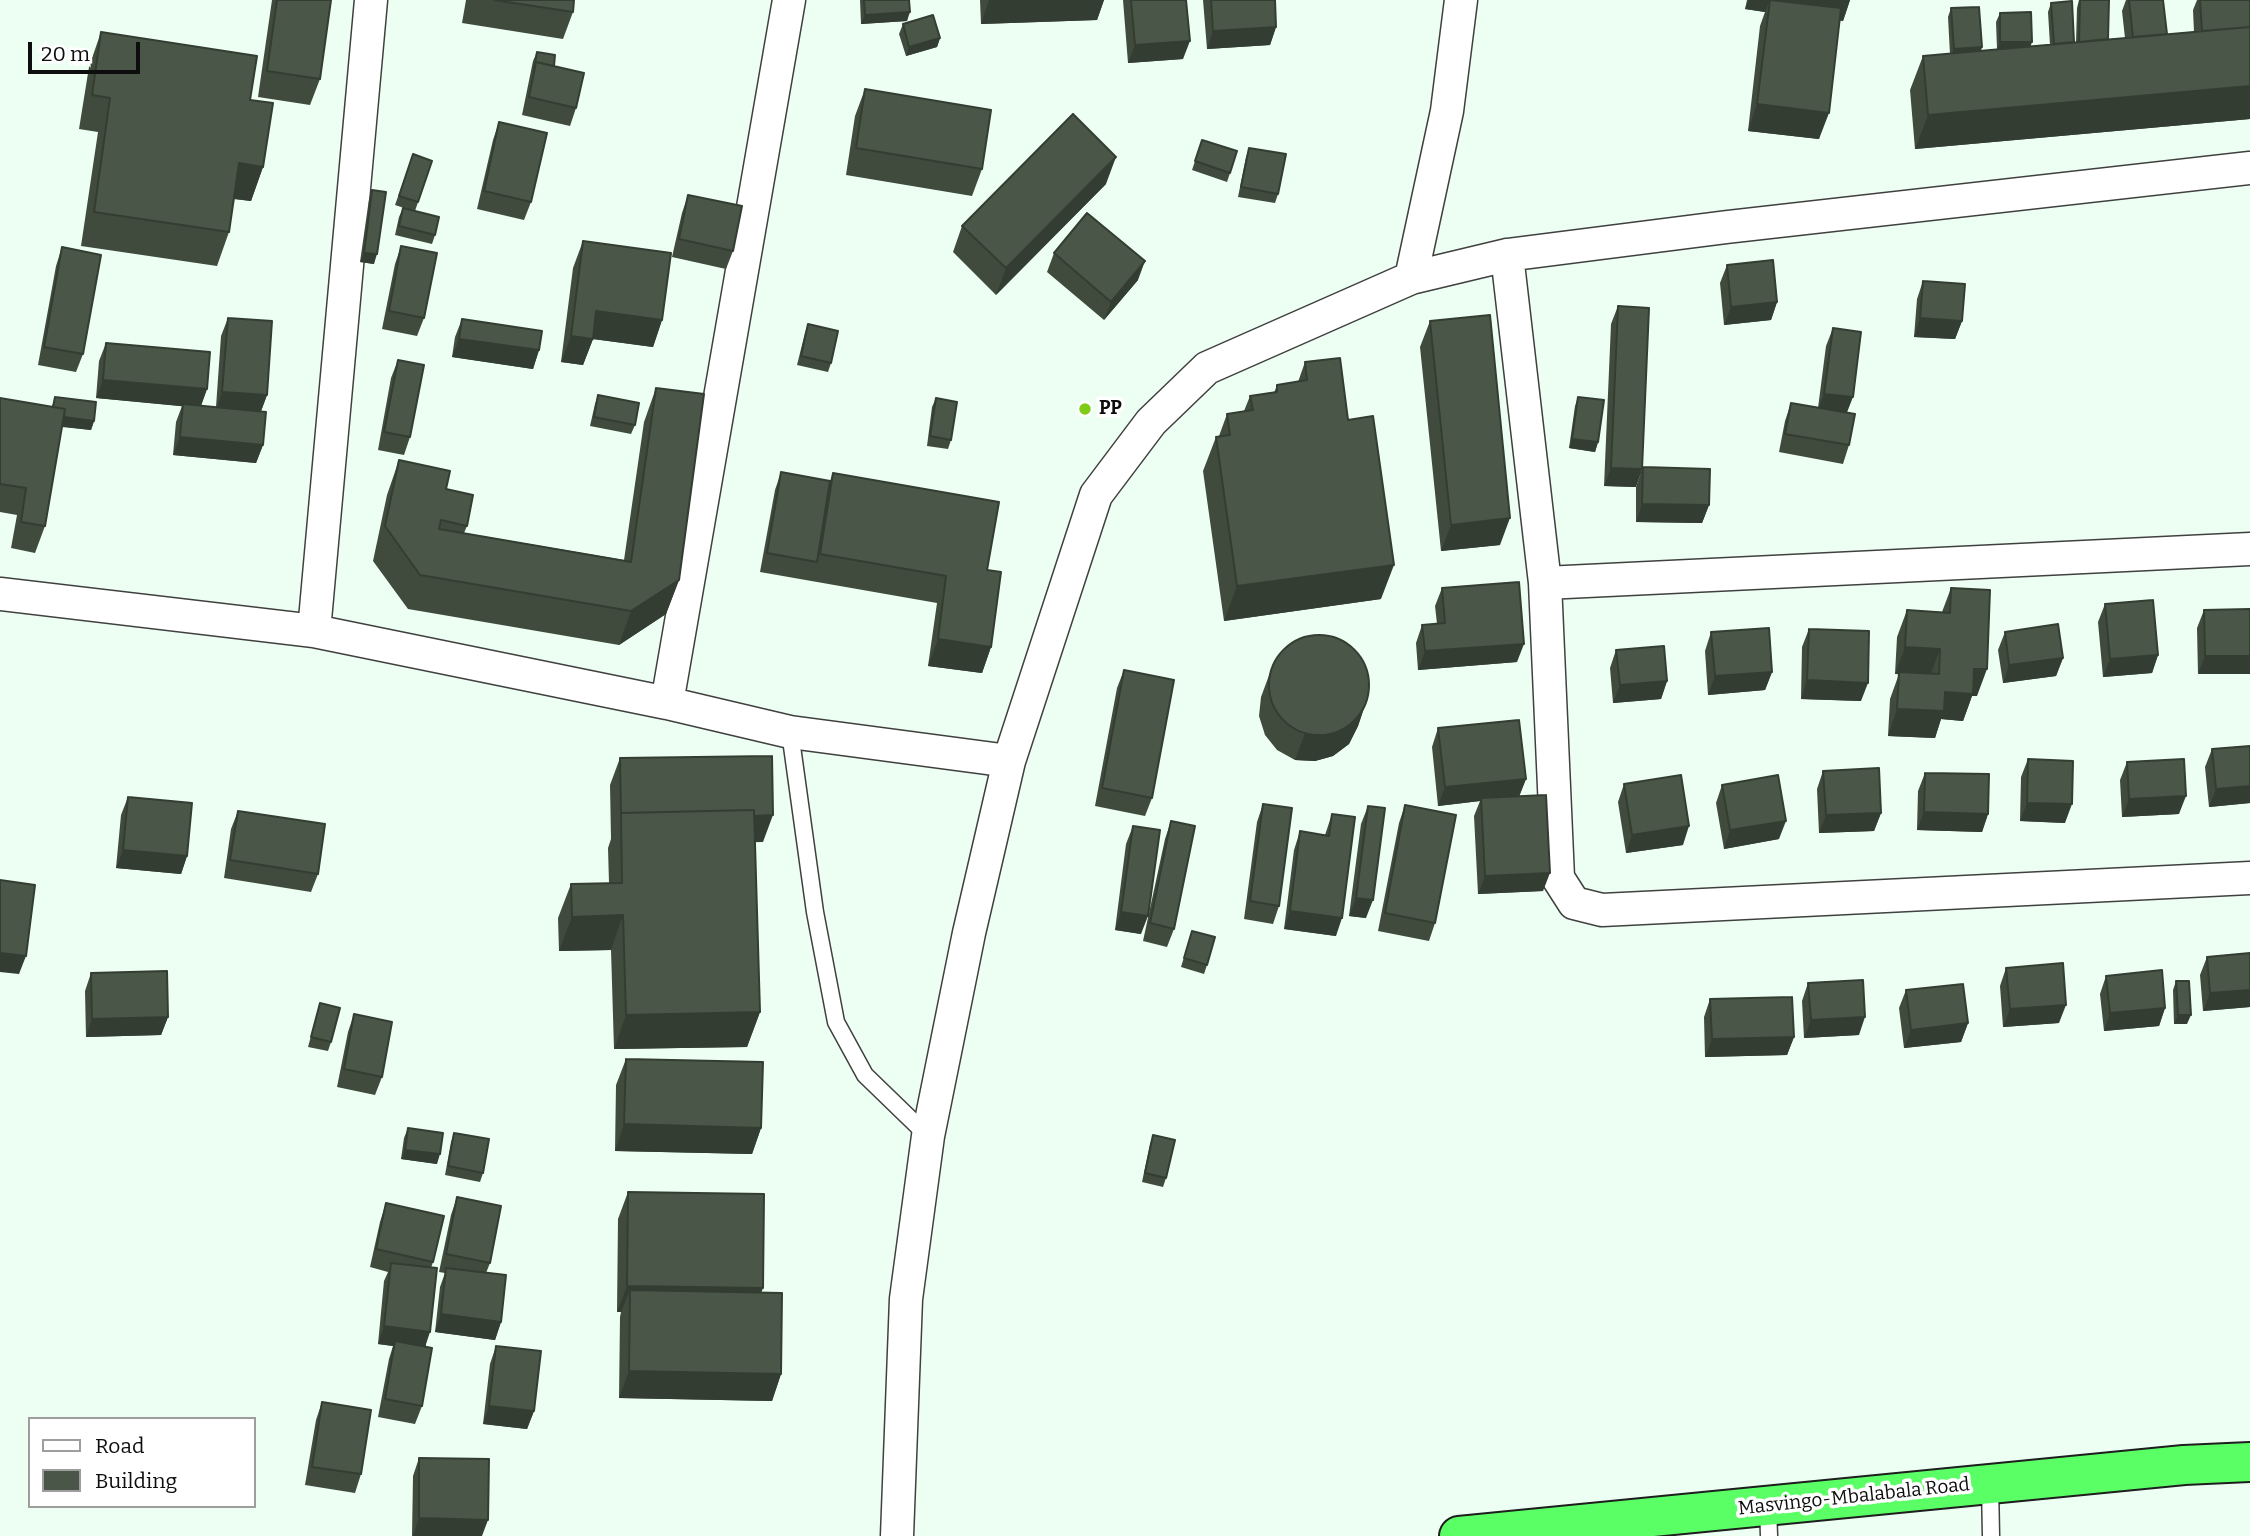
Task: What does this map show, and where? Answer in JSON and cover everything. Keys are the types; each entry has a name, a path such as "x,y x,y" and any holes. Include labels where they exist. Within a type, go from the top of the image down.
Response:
{"highway":[{"name":"Masvingo-Mbalabala Road","path":"1459,1536 1768,1521 1990,1484 2184,1465 2250,1462"}],"street":[{"path":"314,631 371,0"},
{"path":"667,703 789,0"},
{"path":"1411,278 1447,111 1461,0"},
{"path":"897,1536 906,1299 928,1136 1009,761 1096,495 1151,422 1207,368 1411,278 1507,255 1727,227 2250,168"},
{"path":"1507,255 1545,583 1558,878 1574,903 1602,910 2250,878"},
{"path":"1545,583 2250,549"},
{"path":"0,594 314,631 667,703 790,732 1009,761"}],"lane":[{"path":"790,732 815,912 836,1022 865,1075 928,1136"},
{"path":"1990,1484 1990,1536"}],"building":[{"path":"277,0 331,0 320,79 267,71"},
{"path":"494,0 574,0 573,12"},
{"path":"864,0 909,0 910,12 865,15"},
{"path":"1131,0 1186,0 1190,41 1135,45"},
{"path":"1211,0 1275,0 1276,27 1213,31"},
{"path":"1770,0 1841,8 1829,113 1757,104"},
{"path":"2080,0 2109,0 2108,39 2079,42"},
{"path":"2129,0 2163,0 2167,34 2133,37"},
{"path":"2200,0 2250,0 2250,27 2202,31"},
{"path":"2072,1 2074,42 2054,44 2051,3"},
{"path":"1979,7 1982,47 1954,49 1951,8"},
{"path":"2031,12 2032,42 2000,42 2000,13"},
{"path":"933,15 940,38 909,47 903,24"},
{"path":"2250,27 2250,86 1928,115 1923,56"},
{"path":"101,32 257,56 250,100 273,103 263,167 239,163 229,232 94,212 110,98 92,95"},
{"path":"537,52 555,55 554,66 536,62 534,69"},
{"path":"536,62 584,73 576,108 529,97"},
{"path":"865,89 991,110 982,169 856,148"},
{"path":"1073,114 1116,157 1006,268 962,226"},
{"path":"499,122 547,133 531,202 484,191"},
{"path":"1202,140 1237,151 1230,173 1195,161"},
{"path":"1249,148 1286,154 1278,194 1241,187"},
{"path":"413,154 432,161 418,202 399,196"},
{"path":"372,190 386,192 377,254 364,253"},
{"path":"688,195 742,206 733,251 679,239"},
{"path":"403,208 439,217 435,235 399,226"},
{"path":"1087,213 1145,261 1111,302 1054,253"},
{"path":"583,241 671,253 662,320 596,311 593,339 571,336"},
{"path":"401,246 437,253 424,318 389,311"},
{"path":"62,247 101,255 83,354 44,347"},
{"path":"1773,260 1777,302 1731,307 1727,265"},
{"path":"1923,281 1965,284 1962,321 1920,318"},
{"path":"1618,306 1649,308 1642,469 1611,468"},
{"path":"1490,315 1510,518 1451,525 1430,321"},
{"path":"228,318 272,321 267,395 222,392"},
{"path":"462,319 542,331 539,350 459,339"},
{"path":"808,324 838,331 831,363 801,356"},
{"path":"1833,328 1861,332 1853,397 1824,394"},
{"path":"106,343 210,352 207,389 103,380"},
{"path":"1340,358 1348,420 1373,416 1394,565 1237,586 1216,437 1230,435 1227,414 1253,410 1250,396 1277,392 1277,385 1307,380 1305,362"},
{"path":"398,360 424,365 410,437 384,432"},
{"path":"656,388 704,394 679,580 631,611 420,575 385,526 399,460 450,471 446,489 473,495 467,526 441,520 439,529 631,562"},
{"path":"598,395 639,403 635,425 594,417"},
{"path":"55,397 96,402 94,421 64,417 65,409 53,407"},
{"path":"1578,397 1604,400 1598,442 1572,439"},
{"path":"0,398 65,409 45,526 21,522 26,488 0,484"},
{"path":"936,398 957,402 951,440 930,436"},
{"path":"1791,403 1855,414 1849,445 1785,434"},
{"path":"183,404 266,412 263,445 180,437"},
{"path":"1643,467 1710,469 1709,505 1642,504"},
{"path":"781,472 830,481 817,562 767,553"},
{"path":"833,473 999,502 987,570 1001,572 991,647 938,639 946,576 820,554"},
{"path":"1519,582 1524,644 1425,651 1422,625 1445,623 1442,588"},
{"path":"1951,588 1990,590 1987,669 1974,669 1973,694 1945,692 1944,711 1897,709 1899,672 1939,674 1940,649 1905,647 1907,610 1950,613"},
{"path":"2153,600 2158,655 2110,659 2105,604"},
{"path":"2250,609 2250,656 2205,656 2204,610"},
{"path":"2058,624 2063,658 2009,665 2005,632"},
{"path":"1769,628 1772,672 1715,676 1711,632"},
{"path":"1809,629 1869,631 1868,683 1807,680"},
{"path":"1319,635 1347,643 1361,657 1369,685 1361,713 1347,727 1319,735 1291,727 1277,713 1269,685 1277,657 1291,643"},
{"path":"1664,646 1667,681 1620,685 1616,650"},
{"path":"1124,670 1174,680 1152,798 1102,788"},
{"path":"1519,720 1526,779 1445,787 1438,728"},
{"path":"2250,746 2250,786 2216,789 2212,749"},
{"path":"772,756 773,815 754,816 754,810 621,813 620,758"},
{"path":"2028,759 2073,761 2072,804 2027,803"},
{"path":"2184,759 2186,796 2129,799 2127,762"},
{"path":"1879,768 1881,813 1826,815 1823,771"},
{"path":"1925,773 1989,774 1988,814 1924,812"},
{"path":"1681,775 1689,826 1632,835 1624,784"},
{"path":"1778,775 1786,821 1730,830 1722,785"},
{"path":"1546,795 1550,873 1485,876 1481,798"},
{"path":"128,797 192,803 187,856 123,850"},
{"path":"1263,804 1292,808 1279,906 1250,901"},
{"path":"1405,805 1456,815 1435,923 1385,913"},
{"path":"1368,806 1385,808 1373,900 1356,898"},
{"path":"754,810 760,1012 626,1015 623,915 572,917 571,884 622,883 621,813"},
{"path":"238,811 325,824 318,874 230,860"},
{"path":"1332,814 1355,817 1342,918 1290,911 1300,831 1329,836"},
{"path":"1171,821 1195,826 1174,929 1150,923"},
{"path":"1133,826 1160,830 1148,916 1121,912"},
{"path":"0,880 35,885 26,956 0,953"},
{"path":"1192,931 1215,937 1207,965 1184,958"},
{"path":"2250,953 2250,990 2210,993 2207,957"},
{"path":"2063,963 2066,1005 2010,1009 2006,968"},
{"path":"2162,970 2165,1008 2110,1013 2106,976"},
{"path":"167,971 168,1017 92,1019 91,973"},
{"path":"1863,980 1865,1017 1811,1020 1808,983"},
{"path":"2176,981 2189,981 2191,1015 2178,1015"},
{"path":"1963,984 1968,1023 1911,1030 1906,990"},
{"path":"1792,997 1794,1037 1712,1039 1710,999"},
{"path":"320,1003 340,1008 331,1042 311,1037"},
{"path":"354,1014 392,1022 382,1077 344,1069"},
{"path":"626,1059 763,1062 761,1128 624,1124"},
{"path":"408,1128 443,1133 440,1154 405,1150"},
{"path":"454,1133 489,1139 483,1173 448,1166"},
{"path":"1153,1135 1175,1140 1166,1178 1145,1173"},
{"path":"628,1192 764,1194 763,1288 627,1286"},
{"path":"457,1197 501,1206 490,1263 446,1254"},
{"path":"386,1203 444,1216 433,1262 376,1249"},
{"path":"391,1263 437,1268 430,1332 384,1326"},
{"path":"446,1268 506,1275 501,1322 441,1314"},
{"path":"630,1290 782,1293 781,1374 629,1371"},
{"path":"395,1341 432,1348 422,1406 385,1399"},
{"path":"496,1346 541,1351 534,1411 489,1406"},
{"path":"322,1402 371,1410 361,1474 312,1467"},
{"path":"419,1458 489,1459 488,1520 419,1518"}],"place":[{"name":"PP","path":"1085,409"}]}
